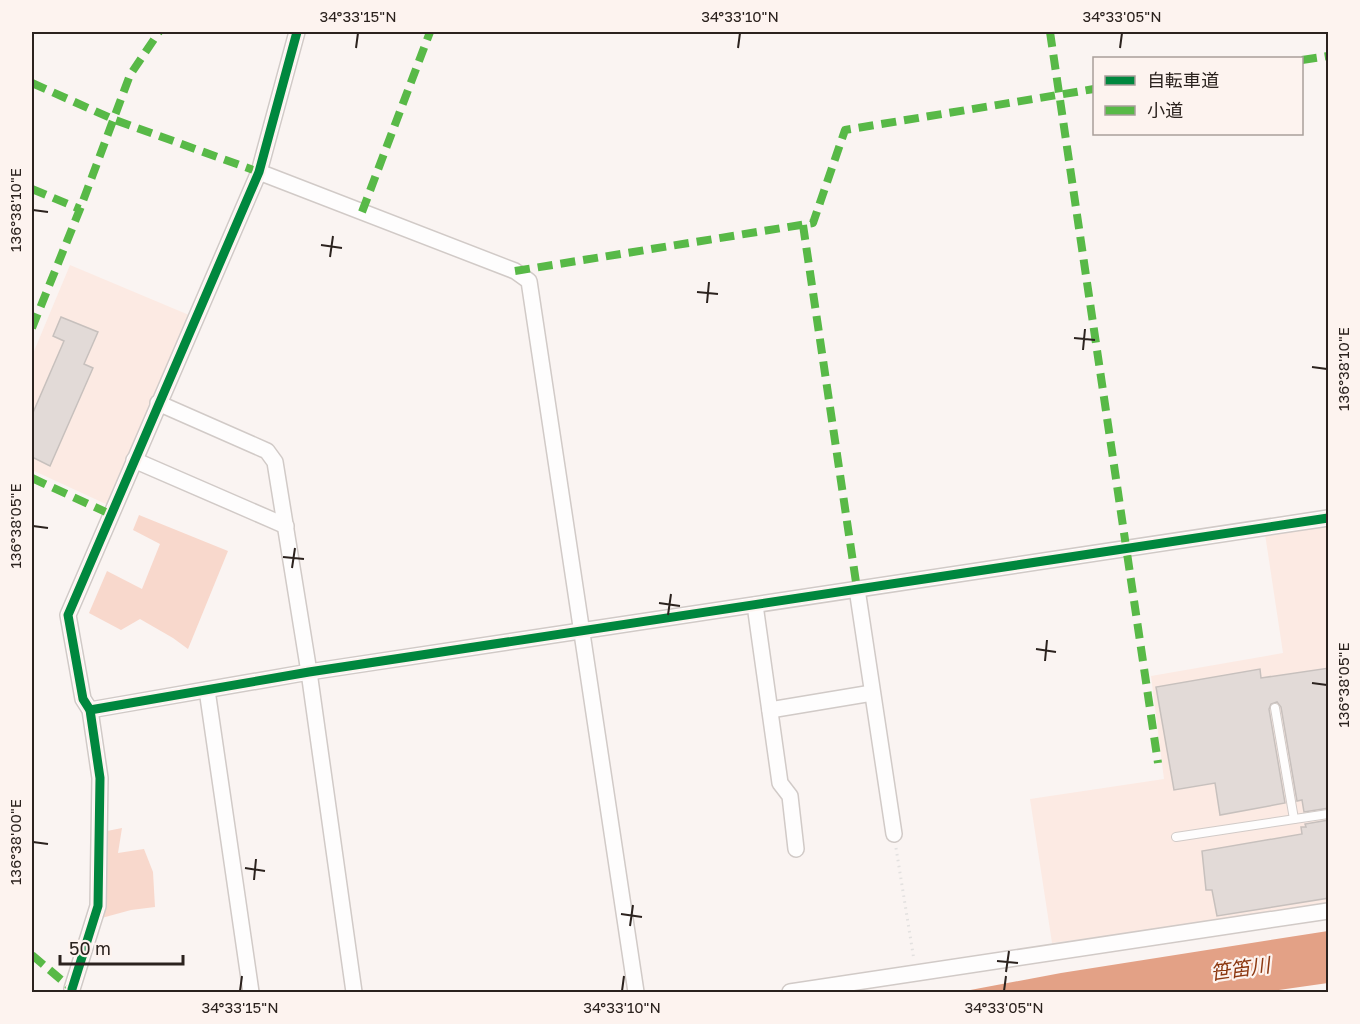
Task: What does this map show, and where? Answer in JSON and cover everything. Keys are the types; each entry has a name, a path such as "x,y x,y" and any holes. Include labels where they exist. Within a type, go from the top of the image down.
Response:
{"street":[{"path":"72,993 98,906 100,778 90,710 83,699 68,615 259,172 297,32"},
{"path":"259,172 515,271 529,280 636,993"},
{"path":"158,402 267,451 275,462 309,672 354,993"},
{"path":"134,460 286,526"},
{"path":"90,710 309,672 1329,518"},
{"path":"857,589 894,834"},
{"path":"755,605 780,783 790,796 796,849"},
{"path":"207,690 251,993"},
{"path":"770,710 872,693"},
{"path":"790,993 1329,911"}],"lane":[{"path":"1275,708 1294,819"},
{"path":"1176,837 1329,814"}],"path":[{"path":"894,834 916,973"}],"shaded area":[{"path":"70,265 189,315 108,505 32,470 32,356"},
{"path":"139,515 228,551 188,649 140,619 121,630 89,613 107,571 142,589 160,544 133,530"},
{"path":"1328,524 1328,904 1052,943 1030,799 1164,779 1151,676 1283,653 1265,534"},
{"path":"122,828 118,853 144,849 153,872 155,907 131,910 98,919 107,831"}],"water":[{"name":"笹笛川","path":"1328,931 1328,983 1264,992 965,992 1061,973"}],"building":[{"path":"61,317 98,332 84,364 93,368 50,466 32,457 32,415 64,341 53,336"},
{"path":"1329,668 1329,808 1304,812 1302,800 1297,801 1281,707 1277,702 1271,704 1269,709 1285,803 1220,815 1215,783 1174,790 1156,687 1260,669 1261,678"},
{"path":"1329,820 1329,898 1217,916 1212,890 1206,890 1202,851 1302,834 1301,827 1306,827 1305,824"}],"marked path":[{"path":"32,328 130,75 159,32"},
{"path":"362,212 430,32"},
{"path":"1050,32 1158,763"},
{"path":"1303,60 1328,56"},
{"path":"32,83 115,120 259,172"},
{"path":"515,271 813,223 845,130 1093,89"},
{"path":"32,189 80,209"},
{"path":"803,225 857,589"},
{"path":"32,478 110,514"},
{"path":"32,955 72,989"}],"cycle path":[{"path":"72,992 98,906 100,778 90,710 83,699 68,615 259,172 297,32"},
{"path":"90,710 309,672 1328,518"}]}
